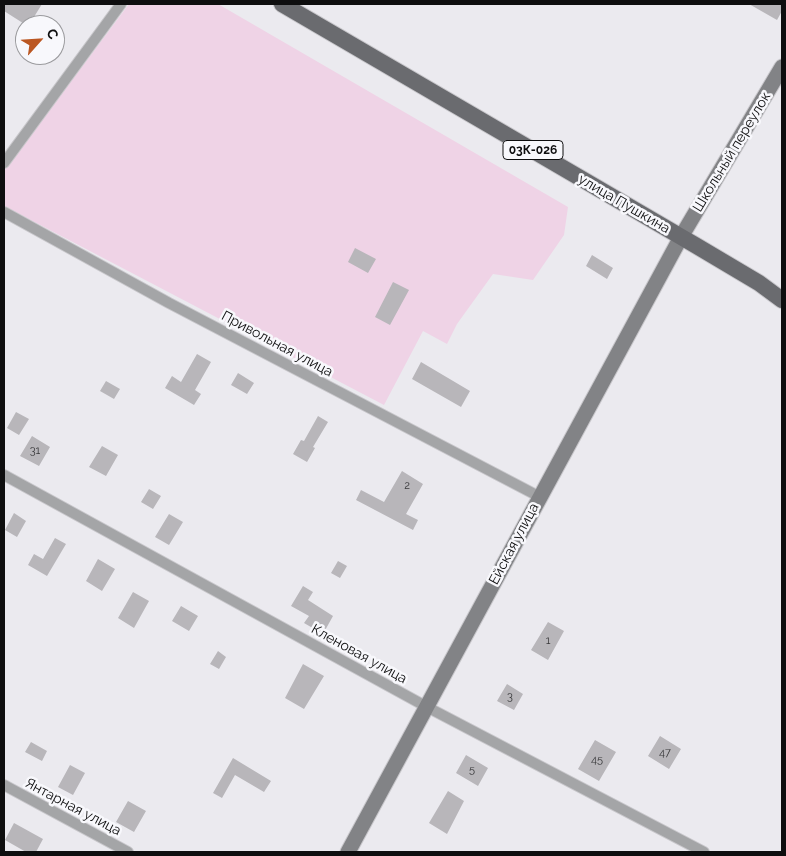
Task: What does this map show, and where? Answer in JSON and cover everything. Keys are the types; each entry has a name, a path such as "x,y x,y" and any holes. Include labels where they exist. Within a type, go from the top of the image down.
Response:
{"main road":[{"name":"улица Пушкина","path":"282,4 681,237 758,283 782,300"}],"street":[{"path":"4,163 120,4"},
{"name":"Школьный переулок","path":"681,237 782,67"},
{"name":"Привольная улица","path":"4,212 169,303 540,497"},
{"name":"Ейская улица","path":"348,852 681,237"},
{"name":"Кленовая улица","path":"4,475 427,707 704,852"},
{"name":"Янтарная улица","path":"4,785 128,852"}],"shaded area":[{"path":"129,4 218,4 568,207 564,235 533,280 493,274 457,324 447,344 423,331 384,405 4,206 4,171"}],"building":[{"path":"4,4 42,4 35,15 15,15 15,18 4,11"},
{"path":"749,4 782,4 782,11 777,20"},
{"path":"355,248 376,259 368,273 348,262"},
{"path":"592,255 613,268 607,279 586,266"},
{"path":"393,282 409,290 390,325 375,317"},
{"path":"197,354 211,362 195,390 201,394 194,405 165,388 172,376 181,382"},
{"path":"421,362 470,391 461,407 412,379"},
{"path":"238,373 254,383 247,394 231,385"},
{"path":"106,381 120,389 114,399 100,391"},
{"path":"16,412 29,419 19,435 7,428"},
{"path":"318,416 328,422 313,447 315,448 307,462 293,454 301,440 304,441"},
{"path":"32,436 50,447 39,466 20,456"},
{"path":"102,446 118,455 106,476 89,467"},
{"path":"402,471 423,484 406,514 418,520 413,530 356,500 361,490 384,502"},
{"path":"149,489 161,496 153,509 141,502"},
{"path":"14,513 26,521 17,537 5,530"},
{"path":"169,514 183,522 169,545 155,537"},
{"path":"55,538 66,544 47,576 28,565 34,554 43,559"},
{"path":"98,559 115,569 102,591 86,581"},
{"path":"338,561 347,566 340,578 331,573"},
{"path":"303,586 313,592 308,600 333,616 323,634 304,623 309,616 291,606"},
{"path":"133,592 149,601 134,628 118,618"},
{"path":"181,606 198,616 189,631 172,621"},
{"path":"548,622 564,631 548,660 531,650"},
{"path":"218,651 226,657 219,669 210,664"},
{"path":"303,664 324,676 304,709 285,698"},
{"path":"507,684 523,694 514,710 497,701"},
{"path":"660,736 681,749 669,769 648,756"},
{"path":"595,740 616,752 599,781 578,769"},
{"path":"31,742 47,751 42,761 25,752"},
{"path":"466,755 488,768 478,786 456,773"},
{"path":"233,758 271,781 264,792 235,775 222,798 213,793"},
{"path":"70,765 85,773 73,795 58,787"},
{"path":"448,791 464,801 447,834 429,823"},
{"path":"128,801 146,811 134,832 116,822"},
{"path":"14,823 43,839 36,852 26,852 5,840"}]}
